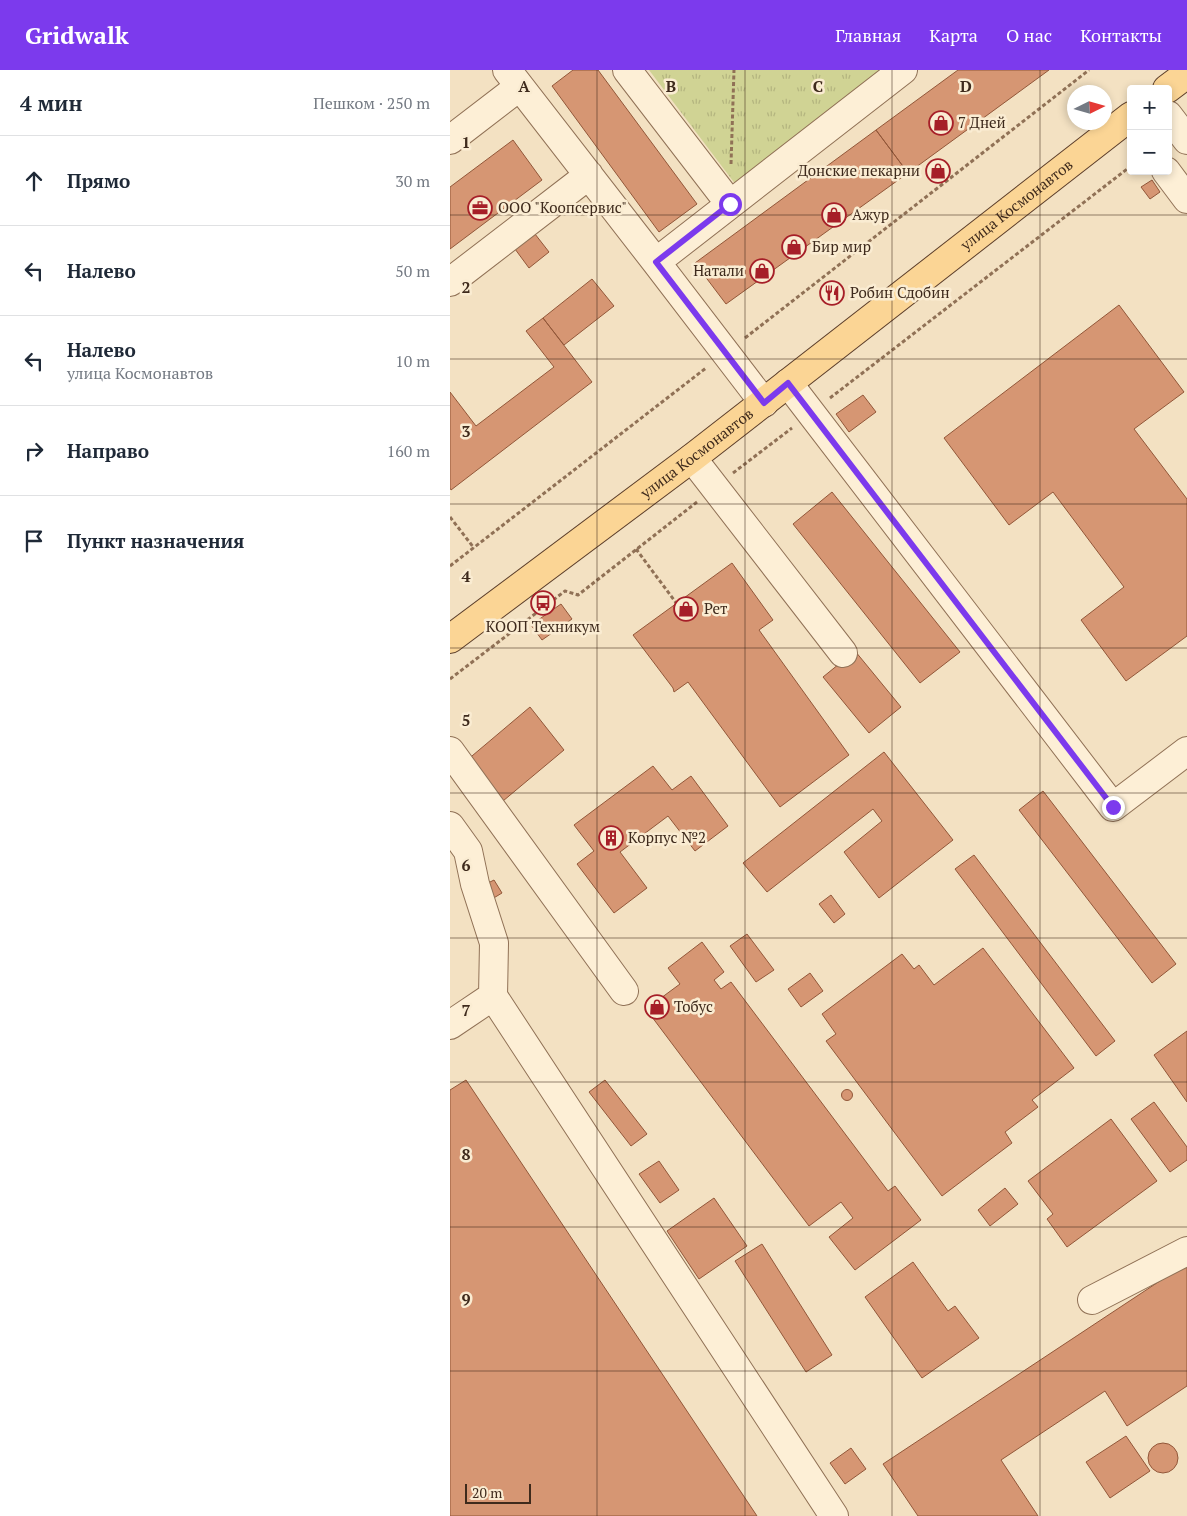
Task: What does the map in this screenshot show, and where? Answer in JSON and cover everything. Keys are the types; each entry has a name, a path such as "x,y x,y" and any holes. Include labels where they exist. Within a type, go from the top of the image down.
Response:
{"main road":[{"name":"улица Космонавтов","path":"450,639 692,458 1127,122"}],"lane":[{"path":"627,70 730,204"},
{"path":"656,262 903,70"},
{"path":"450,140 510,74 764,403"},
{"path":"1172,120 1187,140"},
{"path":"450,282 589,175"},
{"path":"1169,175 1187,199"},
{"path":"788,383 1113,807 1187,751"},
{"path":"692,458 843,653"},
{"path":"450,751 624,991"},
{"path":"450,826 468,851 475,884 494,943 493,996 834,1516"},
{"path":"450,1025 493,996"},
{"path":"1092,1300 1187,1251"}],"path":[{"path":"731,165 734,70"},
{"path":"450,566 1089,70"},
{"path":"450,517 474,548"},
{"path":"636,549 677,604"}],"green space":[{"path":"649,70 886,70 736,185"}],"building":[{"path":"573,70 598,70 697,204 659,232 552,86"},
{"path":"958,70 1049,70 908,173 876,130"},
{"path":"876,130 908,173 726,304 695,263"},
{"path":"513,140 542,180 450,249 450,187"},
{"path":"1152,180 1160,192 1150,199 1141,187"},
{"path":"535,234 549,252 529,268 515,249"},
{"path":"592,279 614,306 564,345 543,318"},
{"path":"1119,305 1184,392 1134,429 1187,499 1187,636 1126,681 1081,620 1124,587 1053,492 1009,525 944,438"},
{"path":"543,318 592,382 451,490 450,392 476,426 554,367 526,331"},
{"path":"863,395 876,412 849,432 836,414"},
{"path":"832,492 960,652 920,683 793,524"},
{"path":"732,563 773,620 759,630 849,755 780,807 688,682 674,692 673,688 633,635"},
{"path":"561,604 572,619 542,640 531,625"},
{"path":"855,651 901,707 869,733 823,677"},
{"path":"530,707 564,750 503,801 466,761"},
{"path":"884,752 953,840 879,898 844,852 882,821 873,809 767,892 743,863"},
{"name":"Корпус №2","path":"653,766 672,790 691,776 728,826 695,851 668,816 620,852 647,888 614,913 577,864 594,851 574,825"},
{"path":"1043,791 1176,964 1152,983 1019,810"},
{"path":"974,855 1115,1041 1096,1056 955,869"},
{"path":"494,880 502,893 492,899 484,885"},
{"path":"831,895 845,914 834,923 819,904"},
{"path":"747,934 774,970 756,982 730,946"},
{"path":"702,942 724,972 714,980 721,989 731,982 888,1191 895,1186 921,1220 855,1270 829,1237 853,1218 841,1202 809,1226 646,1009 680,984 668,968"},
{"path":"983,948 1074,1068 1032,1100 1038,1107 1005,1132 1012,1143 942,1196 826,1041 836,1034 822,1014 902,954 914,969 919,965 934,985"},
{"path":"810,973 823,991 801,1007 788,989"},
{"path":"1187,1031 1187,1102 1154,1055"},
{"path":"466,1080 757,1516 450,1516 450,1090"},
{"path":"605,1080 647,1134 631,1146 589,1092"},
{"path":"847,1089 853,1095 847,1101 841,1095"},
{"path":"1154,1102 1187,1147 1187,1160 1170,1172 1131,1119"},
{"path":"1111,1119 1157,1181 1067,1247 1047,1219 1053,1214 1028,1181"},
{"path":"659,1161 679,1190 660,1203 639,1174"},
{"path":"1005,1188 1018,1204 990,1226 978,1210"},
{"path":"714,1198 747,1246 699,1279 667,1231"},
{"path":"762,1244 832,1355 806,1372 735,1261"},
{"path":"913,1262 948,1311 955,1306 979,1338 922,1378 865,1297"},
{"path":"1187,1263 1187,1386 1127,1426 1105,1391 1001,1460 1038,1516 918,1516 883,1464"},
{"path":"1126,1436 1150,1471 1110,1498 1086,1462"},
{"path":"1163,1443 1173,1448 1178,1458 1173,1468 1163,1473 1153,1468 1148,1458 1153,1448"},
{"path":"851,1448 866,1469 845,1484 830,1463"}],"place":[{"name":"7 Дней","path":"941,123"},
{"name":"Донские пекарни","path":"938,171"},
{"name":"ООО \"Коопсервис\"","path":"480,208"},
{"name":"Ажур","path":"834,215"},
{"name":"Бир мир","path":"794,247"},
{"name":"Натали","path":"762,271"},
{"name":"Робин Сдобин","path":"832,293"},
{"name":"КООП Техникум","path":"543,603"},
{"name":"Рет","path":"686,609"},
{"name":"Корпус №2","path":"611,838"},
{"name":"Тобус","path":"657,1007"}],"route":[{"path":"730,204 656,262 764,403 788,383 1113,807"}]}
